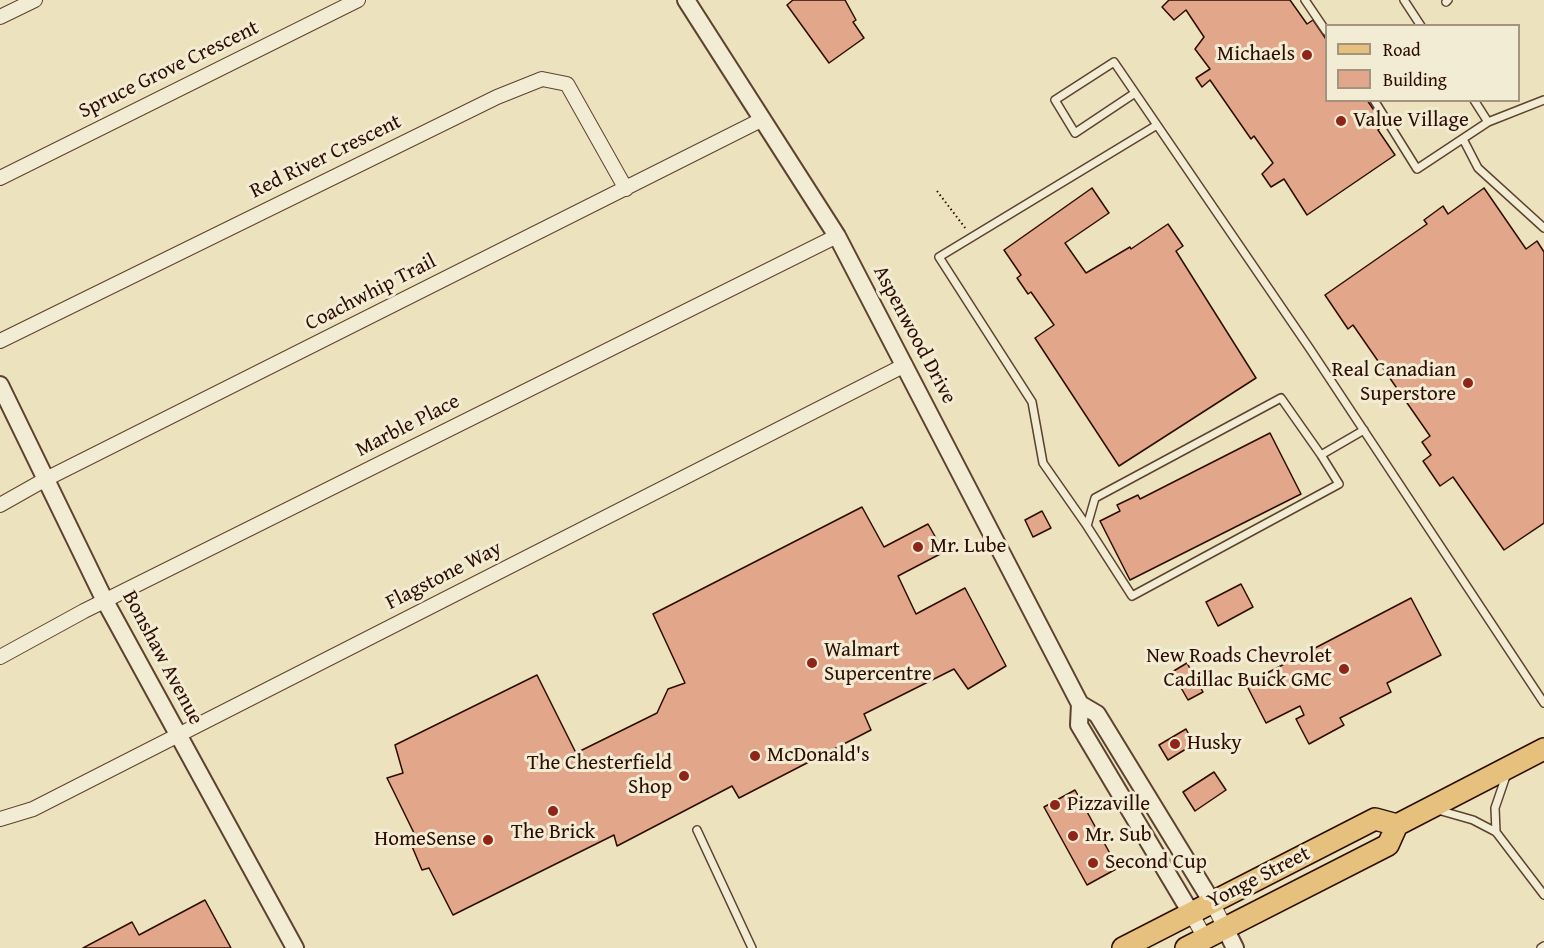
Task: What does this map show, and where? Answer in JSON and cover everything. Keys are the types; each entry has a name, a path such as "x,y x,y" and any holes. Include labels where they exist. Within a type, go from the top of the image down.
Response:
{"main road":[{"name":"Yonge Street","path":"1186,948 1208,943 1225,928 1388,845 1397,825 1544,749"},
{"name":"Yonge Street","path":"1123,948 1375,819 1397,825"}],"street":[{"path":"0,17 34,0"},
{"name":"Spruce Grove Crescent","path":"0,178 358,0"},
{"name":"Aspenwood Drive","path":"686,0 837,236 1080,704 1079,725 1191,913"},
{"name":"Red River Crescent","path":"0,341 487,102 542,79 567,84 626,189"},
{"name":"Coachwhip Trail","path":"0,505 46,479 761,120"},
{"name":"Marble Place","path":"0,657 105,601 837,236"},
{"name":"Flagstone Way","path":"0,819 33,809 905,365"},
{"name":"Bonshaw Avenue","path":"0,385 105,601 295,948"},
{"name":"Aspenwood Drive","path":"1080,704 1097,714 1212,902"},
{"path":"1212,902 1235,948"},
{"path":"1191,913 1208,943"}],"lane":[{"path":"1305,0 1325,30"},
{"path":"1404,0 1420,24"},
{"path":"1135,93 1075,133 1054,100 1114,62 1364,430 1544,703"},
{"path":"1375,102 1417,169 1488,122 1544,100"},
{"path":"1475,102 1488,122"},
{"path":"1087,526 1095,498 1281,398 1339,484 1131,596 1087,526 1042,463 1032,402 939,257 1157,125"},
{"path":"1462,139 1478,168 1544,228"},
{"path":"1321,455 1364,430"},
{"path":"1496,832 1495,808 1509,767"},
{"path":"1431,808 1473,820 1496,832 1544,895"},
{"path":"697,830 752,948"}],"path":[{"path":"937,191 972,237"}],"building":[{"path":"793,0 845,0 856,20 853,22 864,38 829,63 787,5"},
{"path":"1169,0 1290,0 1307,24 1313,20 1325,38 1325,102 1368,102 1384,125 1378,130 1395,155 1307,215 1284,179 1271,187 1262,174 1273,163 1254,136 1251,139 1210,80 1202,87 1196,78 1210,69 1195,49 1204,37 1186,10 1174,20 1162,7"},
{"path":"1092,188 1109,213 1065,243 1086,273 1130,247 1131,249 1168,224 1183,246 1176,251 1256,378 1119,466 1035,338 1054,325 1031,292 1028,294 1017,278 1021,275 1004,250"},
{"name":"Real Canadian Superstore","path":"1484,188 1526,249 1537,241 1544,252 1544,523 1504,550 1453,477 1440,486 1423,461 1431,455 1422,442 1430,436 1353,325 1348,329 1325,295 1427,224 1424,220 1443,206 1448,214"},
{"path":"1270,433 1301,494 1130,580 1100,521 1120,511 1117,505 1138,495 1140,499"},
{"path":"862,507 884,547 928,524 944,552 898,576 916,614 965,588 1006,666 968,689 954,669 864,714 871,730 739,798 732,786 617,846 614,835 453,915 429,868 422,870 408,837 414,833 387,778 403,773 395,745 537,675 576,753 657,713 668,689 685,683 653,614"},
{"path":"1042,511 1051,528 1033,537 1025,520"},
{"path":"1241,584 1253,607 1218,626 1206,602"},
{"name":"New Roads Chevrolet Cadillac Buick GMC","path":"1411,598 1441,655 1387,683 1391,692 1340,718 1344,725 1309,744 1296,719 1304,715 1300,706 1266,723 1246,684"},
{"path":"1187,663 1203,692 1188,700 1172,672"},
{"path":"1186,729 1194,744 1168,760 1159,745"},
{"path":"1214,772 1226,790 1195,811 1183,792"},
{"path":"1075,790 1118,868 1087,885 1044,807"},
{"path":"205,900 231,948 83,948 132,922 139,935"}],"place":[{"name":"Michaels","path":"1307,55"},
{"name":"Value Village","path":"1341,121"},
{"name":"Real Canadian Superstore","path":"1468,383"},
{"name":"Mr. Lube","path":"918,547"},
{"name":"Walmart Supercentre","path":"812,663"},
{"name":"New Roads Chevrolet Cadillac Buick GMC","path":"1344,669"},
{"name":"Husky","path":"1175,744"},
{"name":"McDonald's","path":"755,756"},
{"name":"The Chesterfield Shop","path":"684,776"},
{"name":"Pizzaville","path":"1055,805"},
{"name":"The Brick","path":"553,811"},
{"name":"Mr. Sub","path":"1073,836"},
{"name":"HomeSense","path":"488,840"},
{"name":"Second Cup","path":"1093,863"}]}
